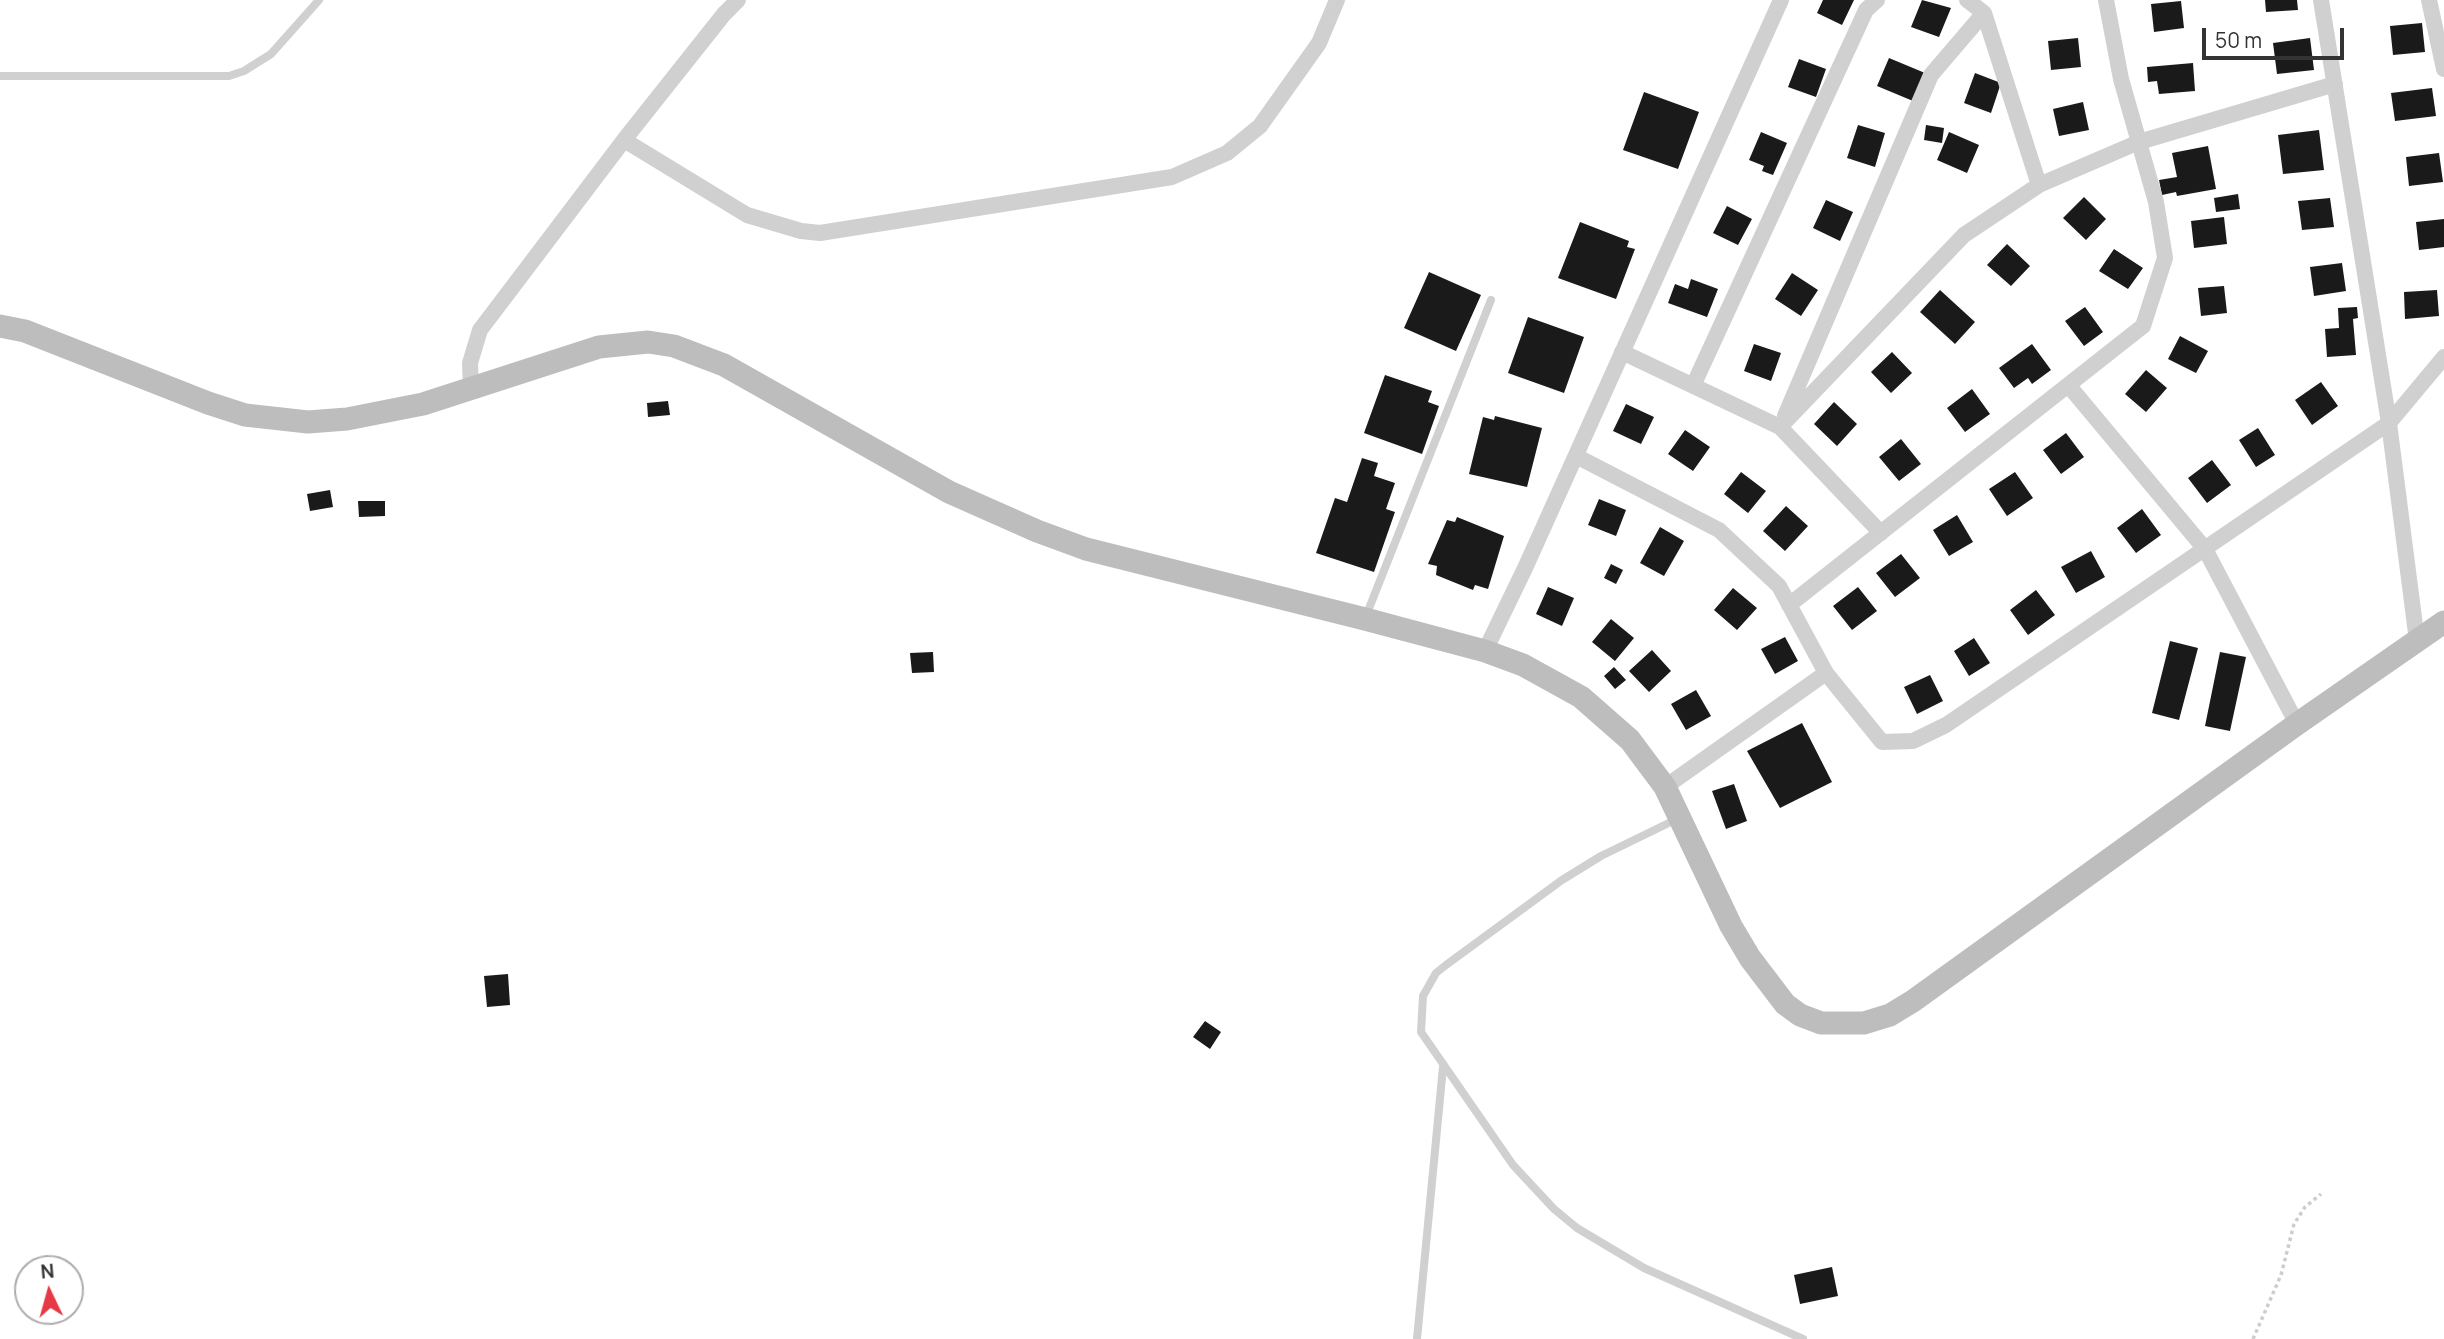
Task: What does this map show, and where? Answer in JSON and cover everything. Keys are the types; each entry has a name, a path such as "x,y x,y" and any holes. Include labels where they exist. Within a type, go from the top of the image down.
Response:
{"street":[{"path":"471,390 470,363 480,330 624,140 738,0"},
{"path":"624,140 747,215 801,231 820,233 1172,177 1227,153 1260,126 1319,43 1337,0"},
{"path":"1485,651 1576,456 1781,0"},
{"path":"1693,386 1866,10 1877,0"},
{"path":"1967,0 1984,13 2039,184"},
{"path":"1789,605 2143,326 2165,258 2156,202 2121,79 2106,0"},
{"path":"2321,0 2389,424 2417,640"},
{"path":"2429,0 2444,69"},
{"path":"1780,427 1931,75 1984,13"},
{"path":"1780,427 1964,235 2039,184 2139,142 2335,85"},
{"path":"0,326 25,331 208,403 277,420 346,419 471,390 599,346 648,342 674,346 724,365 920,476 1037,531 1086,549 1365,619 1485,651 1523,665 1581,697 1630,740 1665,786 1731,926 1749,958 1785,1004 1800,1015 1821,1023 1864,1023 1891,1015 1913,1002 2297,724 2444,622"},
{"path":"1622,352 1780,427 1881,533"},
{"path":"1576,456 1719,530 1779,586 1826,673 1882,742 1913,741 1946,726 2389,424 2444,357"},
{"path":"2069,386 2205,549 2297,724"},
{"path":"1665,786 1826,673"}],"lane":[{"path":"0,76 229,76 251,68 271,54 319,0"},
{"path":"1365,619 1491,300"},
{"path":"1680,818 1601,856 1562,880 1436,974 1423,996 1421,1031 1443,1067 1513,1165 1554,1209 1577,1228 1633,1262 1803,1339"},
{"path":"1417,1339 1443,1067"}],"path":[{"path":"2253,1339 2281,1275 2294,1224 2305,1207 2321,1194"}],"building":[{"path":"1823,0 1854,0 1842,25 1817,13"},
{"path":"1922,0 1951,8 1939,37 1911,27"},
{"path":"2265,0 2297,0 2298,10 2266,12"},
{"path":"2181,1 2184,28 2154,32 2151,4"},
{"path":"2422,23 2425,52 2393,55 2390,26"},
{"path":"2078,38 2081,67 2051,70 2048,41"},
{"path":"2310,38 2314,70 2277,74 2273,43"},
{"path":"1889,58 1925,73 1913,101 1877,86"},
{"path":"1799,59 1826,69 1816,97 1788,87"},
{"path":"2193,63 2195,91 2159,94 2157,81 2148,82 2147,67"},
{"path":"1975,73 2001,83 1991,113 1964,103"},
{"path":"2432,88 2436,116 2395,121 2391,93"},
{"path":"1644,92 1699,112 1678,169 1623,150"},
{"path":"2083,102 2089,130 2059,136 2053,109"},
{"path":"1858,125 1885,133 1875,167 1847,158"},
{"path":"1926,125 1944,128 1942,143 1924,140"},
{"path":"2319,130 2324,170 2283,174 2278,135"},
{"path":"1761,132 1787,143 1773,175 1762,171 1764,166 1749,160"},
{"path":"1949,132 1979,145 1967,173 1937,160"},
{"path":"2208,146 2216,189 2177,196 2176,192 2162,195 2159,180 2177,177 2172,153"},
{"path":"2439,153 2443,182 2409,186 2406,157"},
{"path":"2238,194 2240,209 2216,212 2214,198"},
{"path":"2084,197 2106,219 2086,240 2063,218"},
{"path":"2330,198 2334,227 2302,230 2298,201"},
{"path":"1826,200 1853,212 1840,241 1813,228"},
{"path":"1727,206 1752,219 1738,245 1713,233"},
{"path":"2224,217 2227,244 2194,248 2191,221"},
{"path":"2444,219 2444,247 2419,250 2416,222"},
{"path":"1580,222 1629,241 1627,247 1635,249 1616,299 1558,278"},
{"path":"2007,244 2030,266 2011,286 1987,265"},
{"path":"2114,249 2143,268 2128,289 2099,271"},
{"path":"2342,263 2346,291 2314,296 2310,267"},
{"path":"1429,272 1481,295 1456,351 1404,328"},
{"path":"1792,273 1818,290 1801,316 1775,299"},
{"path":"1691,279 1718,289 1707,317 1668,303 1675,284 1688,289"},
{"path":"2224,286 2227,313 2201,316 2198,288"},
{"path":"1940,290 1975,322 1955,344 1920,312"},
{"path":"2437,290 2439,316 2405,319 2404,292"},
{"path":"2085,307 2103,332 2084,346 2065,321"},
{"path":"2357,307 2358,318 2353,319 2356,355 2327,357 2325,329 2339,328 2338,308"},
{"path":"1528,317 1584,337 1564,393 1508,373"},
{"path":"2180,336 2208,351 2196,373 2168,359"},
{"path":"1754,344 1781,353 1771,381 1744,371"},
{"path":"2032,344 2051,370 2032,384 2028,378 2014,388 1999,368"},
{"path":"1892,352 1912,373 1891,393 1871,372"},
{"path":"2146,370 2167,388 2146,412 2125,394"},
{"path":"1385,375 1432,391 1428,402 1439,406 1422,454 1364,433"},
{"path":"2321,382 2338,406 2312,425 2295,400"},
{"path":"1972,389 1990,414 1965,432 1947,408"},
{"path":"668,401 670,415 648,417 647,403"},
{"path":"1834,402 1857,424 1837,446 1814,424"},
{"path":"1626,404 1654,417 1641,444 1613,431"},
{"path":"1495,416 1542,428 1527,487 1469,474 1483,417 1494,420"},
{"path":"2258,428 2275,455 2256,467 2239,440"},
{"path":"1685,430 1710,447 1693,471 1668,454"},
{"path":"2066,433 2084,457 2061,474 2043,450"},
{"path":"1901,439 1921,464 1899,481 1879,457"},
{"path":"1362,458 1378,463 1374,476 1395,483 1386,509 1395,512 1374,572 1316,553 1335,498 1347,502"},
{"path":"2212,460 2231,485 2207,503 2188,478"},
{"path":"1741,472 1766,491 1748,513 1724,494"},
{"path":"2015,472 2033,498 2007,516 1989,489"},
{"path":"330,490 333,507 310,511 307,494"},
{"path":"1599,499 1626,510 1616,536 1588,525"},
{"path":"358,501 385,501 385,516 359,517"},
{"path":"1786,506 1808,526 1785,551 1763,531"},
{"path":"2142,509 2161,535 2136,553 2117,528"},
{"path":"1957,515 1973,542 1949,556 1933,530"},
{"path":"1457,517 1504,536 1488,589 1475,585 1473,590 1436,575 1437,566 1428,564 1447,520 1455,522"},
{"path":"1660,527 1684,541 1664,576 1640,563"},
{"path":"2091,551 2105,577 2076,593 2061,567"},
{"path":"1901,554 1920,578 1895,597 1876,573"},
{"path":"1611,564 1623,570 1616,584 1604,578"},
{"path":"1548,587 1574,598 1562,626 1536,614"},
{"path":"1858,587 1877,611 1852,630 1833,606"},
{"path":"1733,588 1757,608 1737,630 1714,610"},
{"path":"2036,590 2055,615 2028,635 2010,610"},
{"path":"1611,619 1634,638 1615,661 1592,642"},
{"path":"1785,637 1798,661 1775,674 1761,649"},
{"path":"1974,638 1990,663 1969,676 1954,651"},
{"path":"2170,641 2198,648 2179,720 2152,713"},
{"path":"1652,650 1671,671 1649,692 1629,671"},
{"path":"933,652 934,672 912,673 910,653"},
{"path":"2220,652 2246,657 2230,731 2205,726"},
{"path":"1614,667 1626,680 1615,689 1604,676"},
{"path":"1930,675 1943,701 1917,714 1904,687"},
{"path":"1696,690 1711,716 1686,730 1671,704"},
{"path":"1802,723 1832,782 1780,808 1747,751"},
{"path":"1734,784 1747,821 1726,829 1712,791"},
{"path":"508,974 510,1005 487,1007 484,976"},
{"path":"1205,1021 1221,1032 1210,1049 1193,1037"},
{"path":"1832,1267 1838,1296 1800,1304 1794,1275"}]}
